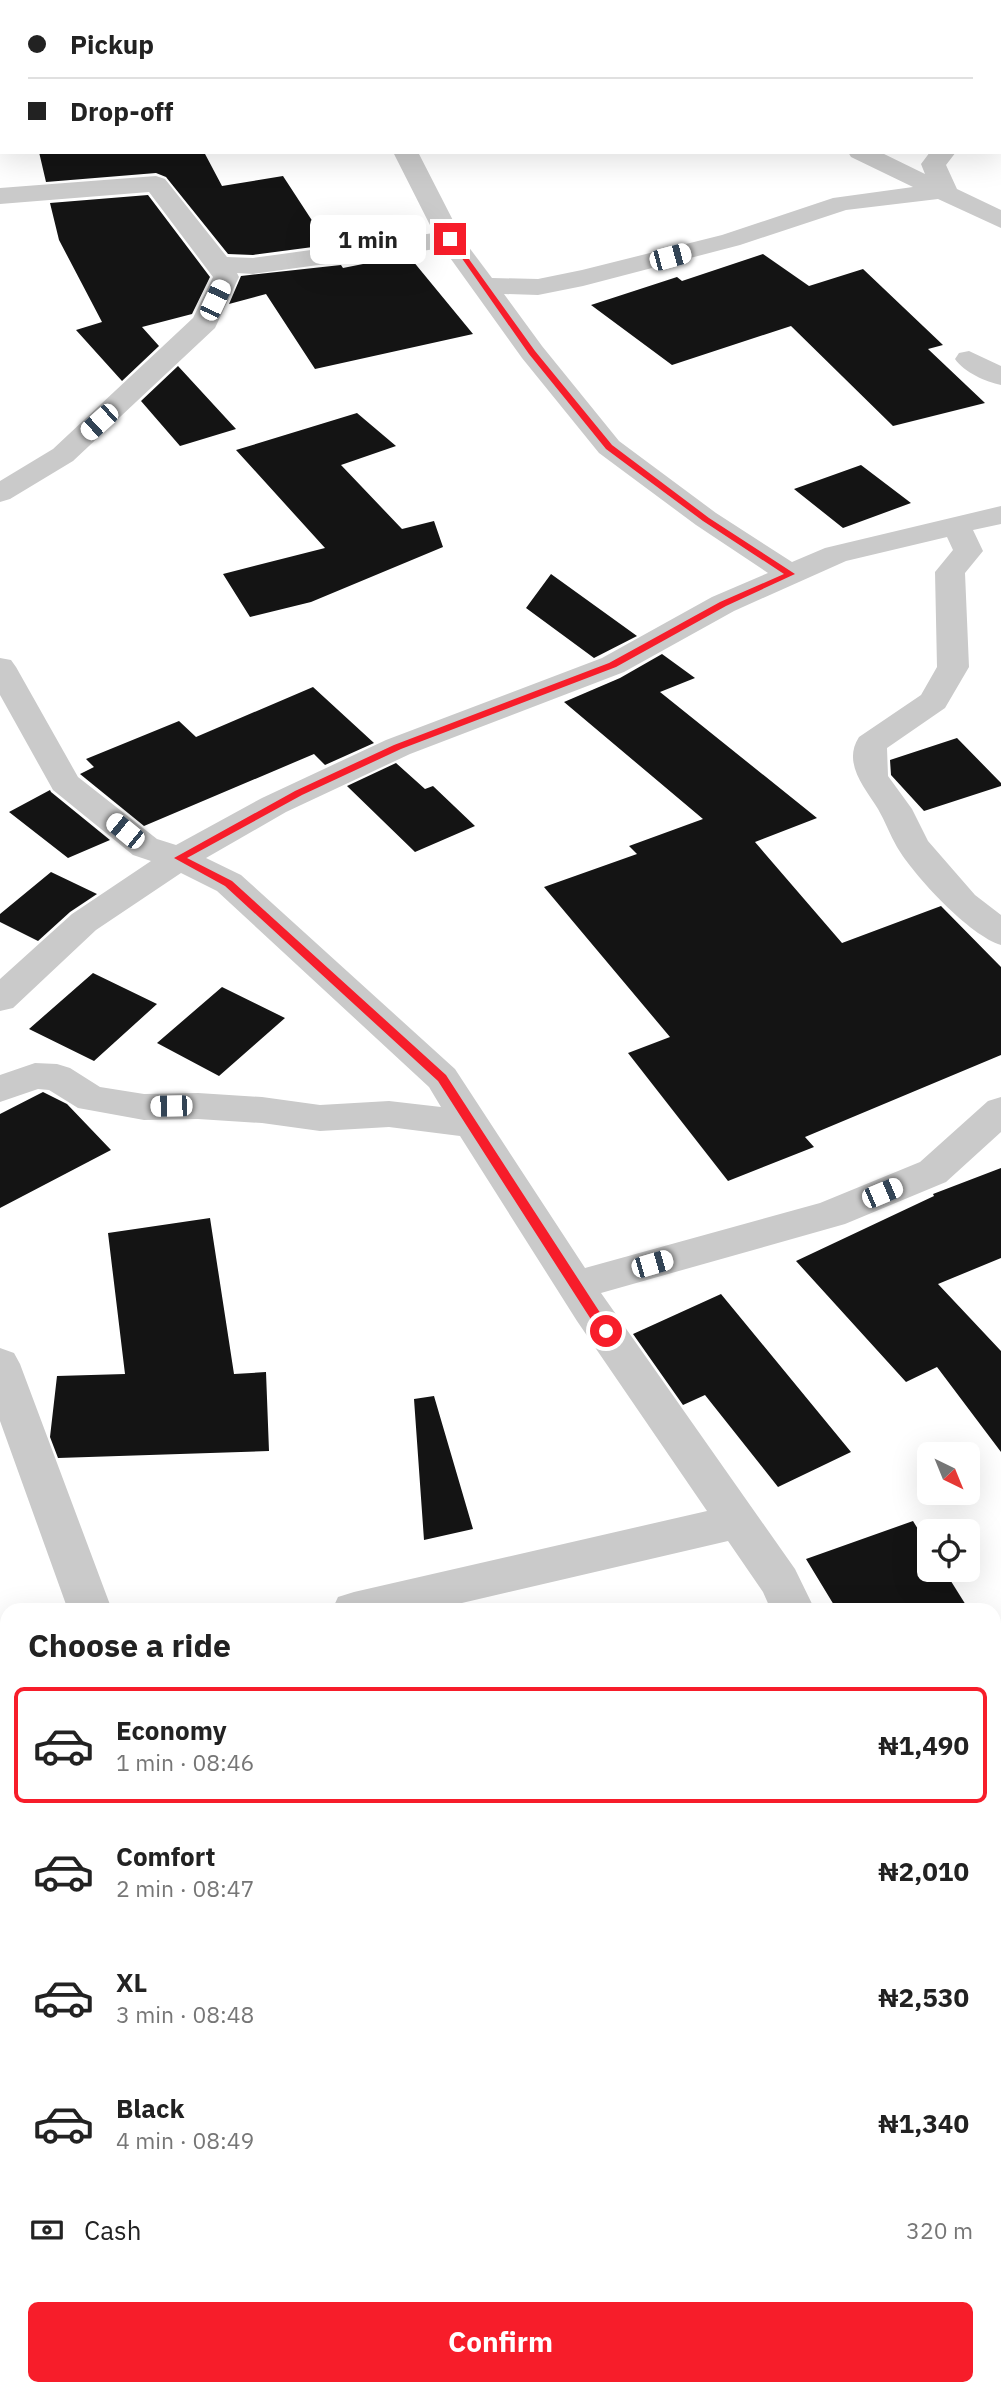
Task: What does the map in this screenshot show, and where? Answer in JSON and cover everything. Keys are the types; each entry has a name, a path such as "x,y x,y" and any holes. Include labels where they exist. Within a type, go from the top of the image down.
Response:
{"street":[{"path":"406,154 450,239 532,352 609,447 706,519 790,574"},
{"path":"864,154 1001,220"},
{"path":"942,154 933,164 945,191"},
{"path":"0,196 156,184 219,264 226,277 205,322 63,455 0,492"},
{"path":"483,286 538,287 583,278 731,240 842,203 945,191"},
{"path":"219,264 253,266 450,239"},
{"path":"969,359 1001,377"},
{"path":"0,999 84,922 179,858 298,793 398,747 612,665 723,604 835,554 1001,515"},
{"path":"957,527 968,551 950,572 953,667 934,701 871,744 872,776 895,809 913,846 963,903 1001,933"},
{"path":"0,667 65,783 145,847 179,858 229,883 442,1078 575,1286 780,1582 790,1603"},
{"path":"0,1089 35,1076 57,1077 91,1099 144,1107 198,1106 262,1110 320,1118 389,1114 471,1124"},
{"path":"575,1286 831,1214 869,1199 933,1172 1001,1110"},
{"path":"0,1364 87,1603"},
{"path":"384,1603 738,1521"}],"building":[{"path":"39,154 205,154 222,186 283,176 328,245 253,255 228,254 166,177 156,173 46,182"},
{"path":"148,195 210,277 192,314 142,327 159,346 122,381 76,330 102,322 59,240 50,203"},
{"path":"763,254 809,286 863,269 943,345 928,349 985,403 893,426 791,326 672,365 591,305 677,277 682,281"},
{"path":"408,255 473,334 315,369 266,294 229,304 241,276 341,265 343,268"},
{"path":"178,366 236,429 180,446 141,401"},
{"path":"357,413 396,446 341,465 402,529 434,521 443,547 311,602 250,617 223,574 325,548 236,450"},
{"path":"861,465 911,503 843,528 794,489"},
{"path":"551,574 637,636 594,658 526,608"},
{"path":"662,654 695,678 660,692 817,818 755,842 842,943 941,906 1001,967 1001,1055 805,1137 814,1147 728,1181 628,1053 670,1037 544,887 637,854 629,846 703,819 564,702 620,678"},
{"path":"313,687 374,743 325,765 314,754 144,826 80,774 94,767 86,759 179,721 196,737"},
{"path":"957,738 1001,786 924,811 891,775 890,760"},
{"path":"396,763 425,789 433,786 475,826 415,852 347,786"},
{"path":"50,790 110,840 68,858 9,812"},
{"path":"51,872 97,894 70,912 38,941 0,922 0,914"},
{"path":"93,973 157,1004 94,1061 29,1029"},
{"path":"222,987 285,1018 219,1076 157,1043"},
{"path":"43,1092 67,1104 111,1150 0,1208 0,1114"},
{"path":"1001,1168 1001,1258 938,1284 1001,1351 1001,1452 937,1367 906,1382 796,1261 934,1196 933,1194"},
{"path":"210,1218 234,1374 266,1372 269,1451 58,1458 50,1437 57,1376 125,1374 108,1233"},
{"path":"721,1294 851,1452 778,1487 705,1395 683,1405 633,1334"},
{"path":"434,1396 473,1529 424,1540 414,1399"},
{"path":"913,1521 917,1528 917,1582 952,1582 965,1603 833,1603 806,1559"}],"route":[{"path":"450,239 532,352 609,447 706,519 790,574 723,604 612,665 398,747 298,793 179,858 229,883 442,1078 606,1331"}]}
